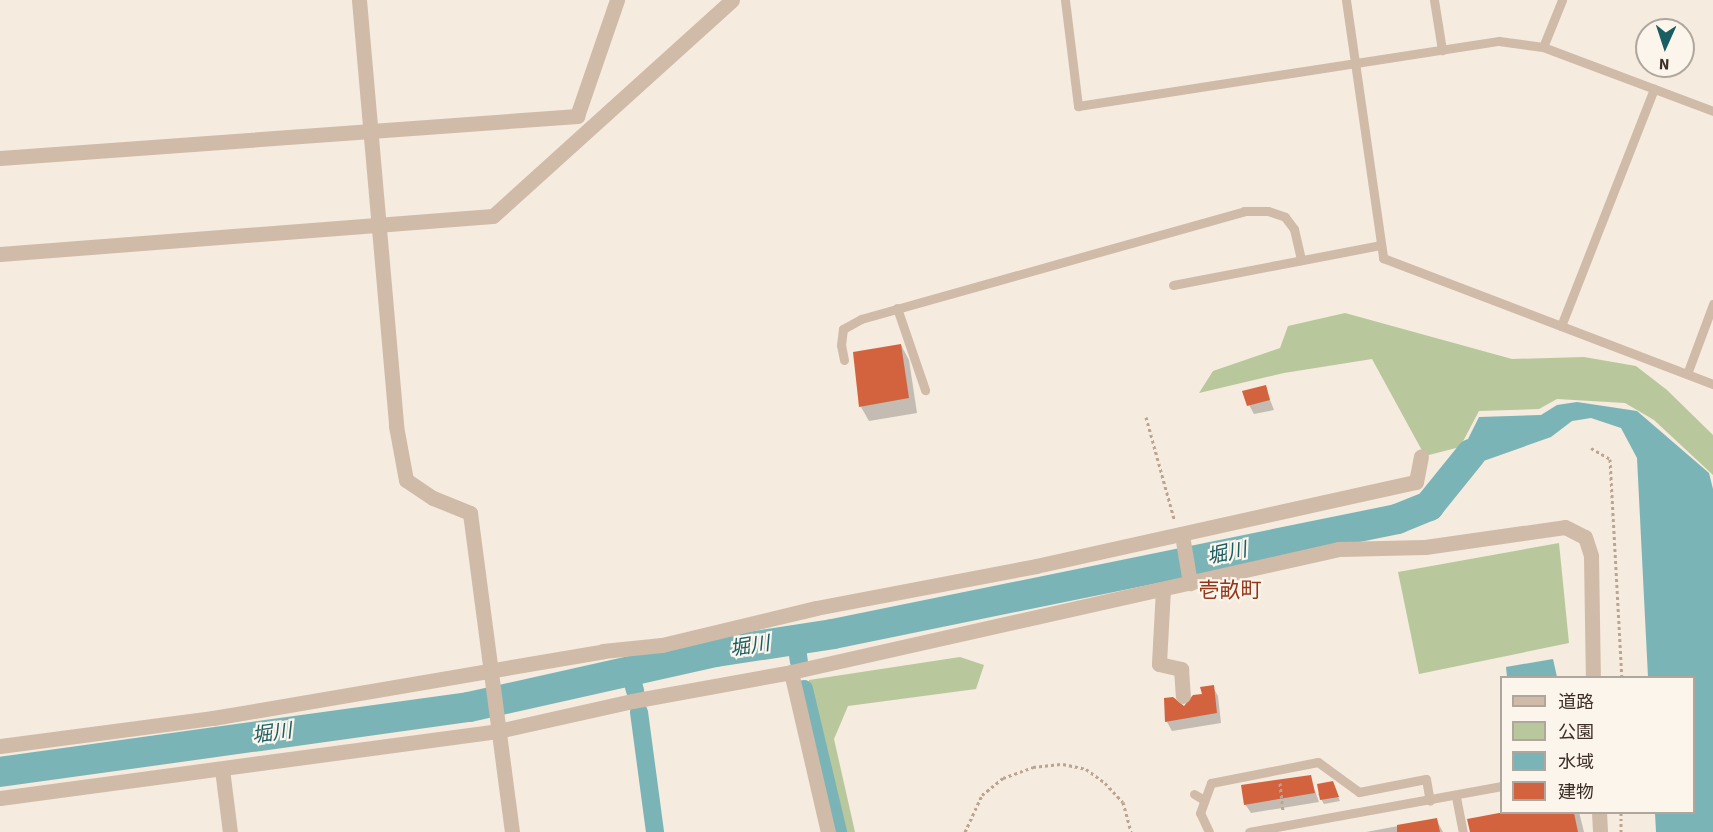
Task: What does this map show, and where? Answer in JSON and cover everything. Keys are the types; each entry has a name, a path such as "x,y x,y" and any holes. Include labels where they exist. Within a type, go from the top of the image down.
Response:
{"street":[{"path":"359,0 369,129 381,227 396,426 406,480 433,498 470,513 512,832"},
{"path":"0,158 369,129 577,116 616,0"},
{"path":"0,254 381,227 493,216 732,0"},
{"path":"0,746 213,718 491,673 603,651 662,645 816,608 1182,535 1416,482 1421,456"},
{"path":"0,798 498,731 632,701 791,672 1339,549 1425,547 1573,528 1585,537 1591,556 1593,676"},
{"path":"1182,535 1190,583"},
{"path":"1163,589 1159,664 1181,669 1183,696"},
{"path":"791,672 828,832"},
{"path":"222,769 230,832"},
{"path":"1599,814 1600,832"}],"lane":[{"path":"1065,0 1078,106 1499,40 1543,47 1713,111"},
{"path":"1346,0 1383,258 1713,384"},
{"path":"1434,0 1442,50"},
{"path":"1543,47 1562,0"},
{"path":"1561,326 1654,89"},
{"path":"844,360 841,345 843,329 897,308 1244,211 1268,211 1285,217 1294,229 1300,260"},
{"path":"1173,285 1382,245"},
{"path":"1688,374 1713,304"},
{"path":"897,308 925,390"},
{"path":"1209,832 1200,813 1210,783 1318,762 1359,792 1426,779 1430,801"},
{"path":"1249,832 1456,797 1500,786"},
{"path":"1194,794 1204,800"},
{"path":"1456,797 1463,832"}],"path":[{"path":"1146,417 1177,529 1182,535"},
{"path":"1591,448 1610,459 1622,676"},
{"path":"965,832 982,795 1004,778 1034,766 1063,764 1086,769 1105,783 1123,802 1131,832"},
{"path":"1278,770 1285,826"},
{"path":"1620,814 1622,832"}],"green space":[{"path":"1345,313 1512,359 1584,357 1636,366 1667,390 1713,435 1713,475 1654,420 1625,403 1557,399 1539,409 1479,411 1460,447 1425,456 1372,359 1284,373 1199,393 1213,371 1280,348 1288,326"},
{"path":"1559,543 1569,643 1419,674 1398,572"},
{"path":"960,657 984,665 976,689 848,706 834,739 855,832 838,832 810,708 809,680"}],"water":[{"path":"1577,402 1637,411 1709,473 1713,489 1713,832 1656,832 1655,814 1695,814 1695,676 1648,676 1637,458 1621,428 1591,418 1572,421 1551,437 1475,464 1467,441 1479,417 1541,415 1557,405"},
{"path":"1553,659 1557,676 1507,676 1506,667"}],"building":[{"path":"901,344 909,398 859,407 853,352"},
{"path":"1266,385 1270,400 1247,406 1242,391"},
{"path":"1214,685 1217,713 1165,722 1164,698 1173,697 1184,706 1193,695 1202,694 1200,687"},
{"path":"1311,775 1315,793 1244,805 1241,785"},
{"path":"1333,781 1339,797 1320,800 1317,784"},
{"path":"1499,813 1574,814 1578,832 1470,832 1467,819"},
{"path":"1437,818 1440,832 1397,832 1397,825"}],"waterway":[{"name":"堀川","path":"0,772 469,707 716,652 833,634 1397,519 1429,506 1471,454"},
{"path":"796,641 799,662"},
{"path":"630,673 635,691"},
{"path":"804,689 838,832"},
{"path":"639,712 655,832"}],"district":[{"name":"壱畝町","path":"1230,590"}]}
